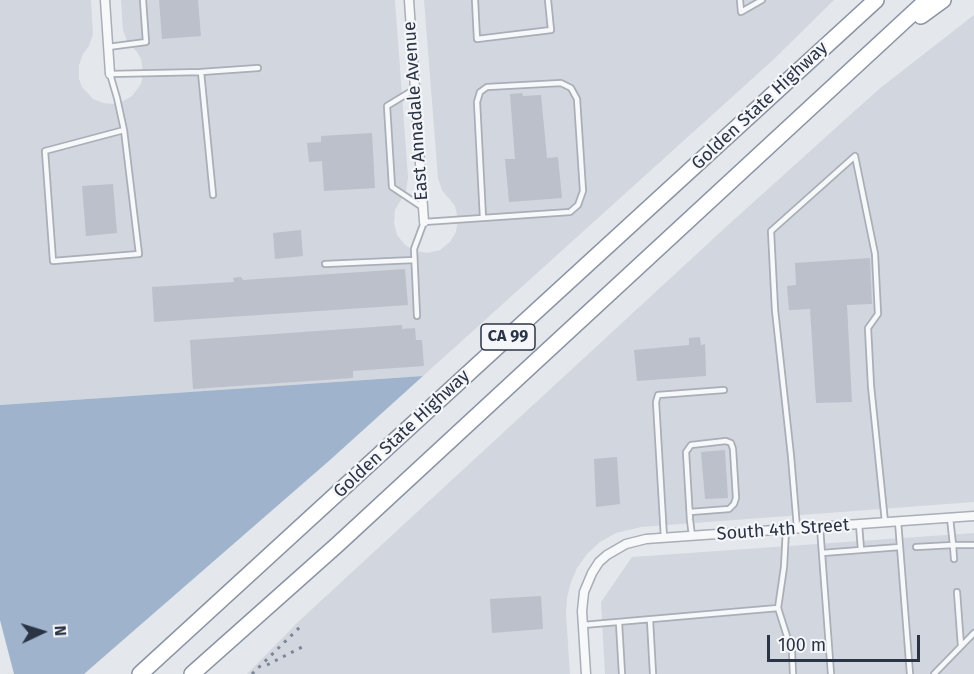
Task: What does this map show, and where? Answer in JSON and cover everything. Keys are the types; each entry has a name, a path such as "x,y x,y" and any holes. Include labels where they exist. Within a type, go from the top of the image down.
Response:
{"highway":[{"name":"Golden State Highway","path":"140,674 876,0"},
{"name":"Golden State Highway","path":"192,674 338,544 927,0"},
{"path":"869,52 943,0"}],"street":[{"path":"105,0 110,74"},
{"name":"East Annadale Avenue","path":"409,0 424,222"},
{"name":"South 4th Street","path":"583,626 584,592 592,573 607,555 636,541 974,516"},
{"path":"583,626 586,674"}],"lane":[{"path":"108,47 146,42 143,0"},
{"path":"475,0 477,39 551,30 548,0"},
{"path":"740,0 741,12 762,0"},
{"path":"124,130 45,151 53,261 139,254 124,130 110,74 258,68"},
{"path":"201,72 213,195"},
{"path":"417,316 414,249 424,222 483,218 570,212 578,205 583,191 577,99 571,88 561,82 487,87 480,92 477,102 483,218"},
{"path":"415,89 387,106 392,187 423,207"},
{"path":"797,528 775,310 771,231 855,156 875,254 878,314 868,328 871,386 885,522"},
{"path":"325,264 414,260"},
{"path":"664,538 656,402 658,396 724,390"},
{"path":"690,512 729,509 734,504 736,489 733,449 726,441 691,445 686,452 690,512 692,536"},
{"path":"950,518 954,559"},
{"path":"898,521 910,674"},
{"path":"859,524 861,550"},
{"path":"820,527 831,674"},
{"path":"786,529 784,567 778,608 792,652 793,674"},
{"path":"916,547 974,545"},
{"path":"822,553 900,547"},
{"path":"957,592 962,646"},
{"path":"583,626 778,608"},
{"path":"650,620 653,674"},
{"path":"619,623 622,674"},
{"path":"934,674 974,633"}],"shaded area":[{"path":"0,0 91,0 93,34 79,65 79,79 82,87 93,99 113,104 132,96 141,84 143,74 141,59 127,41 123,30 121,0 395,0 408,177 406,191 395,210 394,223 397,235 405,245 415,251 428,253 440,250 450,242 456,232 458,219 455,206 442,190 438,178 424,0 834,0 773,60 423,376 0,405"},
{"path":"974,15 974,502 641,527 616,533 600,542 587,554 571,582 566,614 570,674 247,674 298,622 727,226 879,89"},
{"path":"974,533 974,674 605,674 601,602 632,557"}],"water":[{"path":"423,376 84,674 14,674 0,620 0,405"}],"building":[{"path":"159,0 198,0 201,36 162,39"},
{"path":"522,93 523,96 541,95 547,158 558,157 562,198 509,202 505,159 515,159 510,94"},
{"path":"372,133 375,188 324,191 322,161 309,162 307,143 321,142 321,136"},
{"path":"113,184 117,233 86,236 82,186"},
{"path":"301,230 303,256 275,259 273,233"},
{"path":"870,258 872,304 847,305 852,402 816,403 810,309 789,310 787,286 796,285 795,263"},
{"path":"405,269 408,305 154,322 152,287 234,282 233,278 241,277 243,280"},
{"path":"402,325 402,329 415,328 416,340 422,340 424,366 353,371 353,378 193,389 190,340"},
{"path":"700,337 701,345 705,344 706,376 637,381 634,350 689,345 689,338"},
{"path":"725,450 728,498 705,499 701,452"},
{"path":"617,457 620,504 596,507 594,459"},
{"path":"541,596 543,629 492,633 490,599"}],"railway":[{"path":"252,674 302,625"},
{"path":"267,665 306,645"}]}
